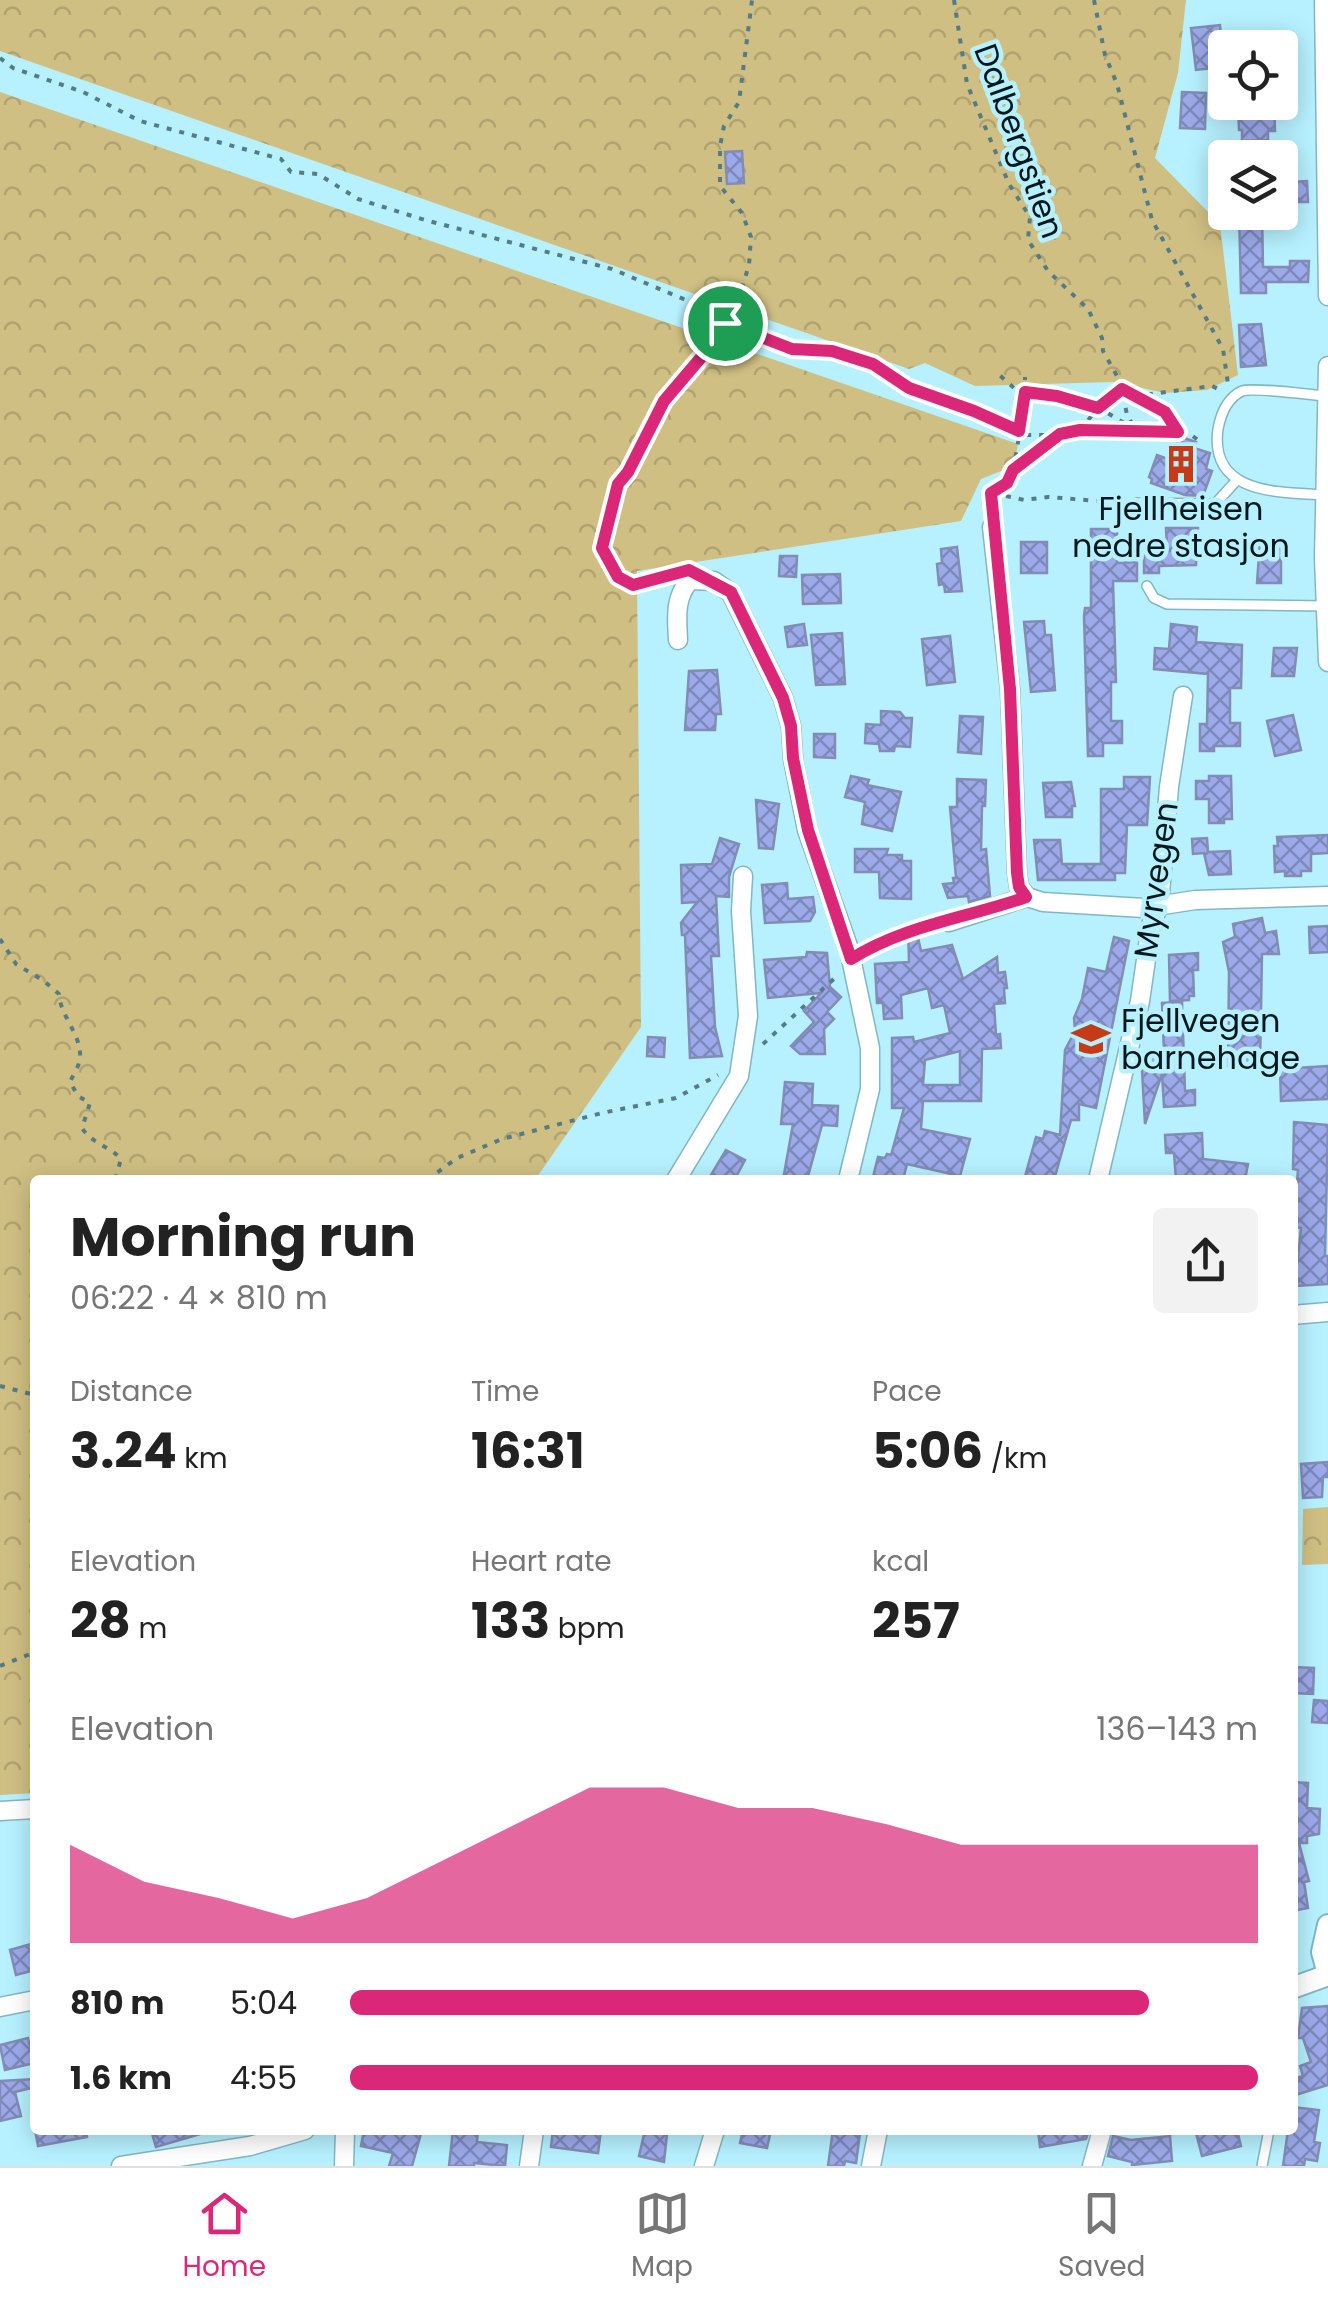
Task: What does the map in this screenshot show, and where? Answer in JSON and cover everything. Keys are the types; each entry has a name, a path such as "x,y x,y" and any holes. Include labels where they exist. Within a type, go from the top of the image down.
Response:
{"street":[{"path":"1324,0 1328,296"},
{"path":"1328,366 1328,662"},
{"path":"992,527 1010,689 1017,873 1019,887 1026,897"},
{"path":"678,640 676,608 683,588 690,580 700,578 714,582 731,592 783,698 808,830 852,961 871,1064 866,1109 849,1175"},
{"name":"Myrvegen","path":"1099,1175 1159,905 1169,787 1183,696"},
{"path":"679,1175 728,1100 741,1068 748,1016 741,911 743,876"},
{"path":"949,922 1026,897 1043,902 1144,908 1195,900 1328,896"},
{"path":"1298,1314 1328,1312"},
{"path":"0,1811 30,1810"},
{"path":"1298,1986 1328,1975 1322,1952 1328,1925"},
{"path":"0,2007 30,2001"},
{"path":"121,2166 250,2146 287,2135"},
{"path":"344,2166 345,2135"},
{"path":"529,2166 533,2135"},
{"path":"704,2166 713,2135"},
{"path":"872,2166 877,2135"},
{"path":"1092,2166 1101,2135"}],"lane":[{"path":"1326,495 1254,488 1237,480 1218,453 1220,420 1230,399 1243,390 1327,396"},
{"path":"1137,503 1215,504 1237,480"},
{"path":"991,493 992,527"},
{"path":"1147,586 1154,598 1167,604 1325,606"},
{"path":"1262,2166 1268,2135"}],"path":[{"path":"700,578 689,570 633,585 618,577 609,564 602,548 603,536 618,484 664,401 721,334 736,308 748,265 750,238 742,213 720,186 720,146 724,126 739,102 752,0"},
{"name":"Dalbergstien","path":"954,0 967,84 1009,184 1030,217 1028,240 1048,272 1088,310 1136,430"},
{"path":"1094,0 1105,55 1117,84 1152,220 1222,348 1230,399"},
{"path":"0,58 140,121 281,159 291,172 318,174 358,198 612,270 705,308 725,323 792,349 832,351 873,364 909,388 1027,435 1080,430 1186,431 1202,443"},
{"path":"996,372 1014,388 1098,408 1136,430"},
{"path":"991,493 1007,483 1013,470 1025,377"},
{"path":"1134,396 1212,386 1230,399"},
{"path":"1080,430 1098,408 1122,389 1165,412 1178,432"},
{"path":"1013,470 1060,434"},
{"path":"991,493 1024,500 1137,503"},
{"path":"760,1048 852,961 882,940 949,922"},
{"path":"0,940 16,964 59,994 60,1006 74,1030 80,1054 70,1082 78,1096 90,1103 82,1128 87,1136 113,1150 120,1159 116,1175"},
{"path":"434,1175 457,1158 502,1138 676,1098 728,1069 741,1068"},
{"path":"0,1386 30,1394"},
{"path":"0,1666 30,1654"}],"green space":[{"path":"0,0 1186,0 1178,73 1155,158 1208,212 1208,230 1221,230 1238,375 1207,390 1165,393 1114,382 975,386 925,363 909,369 0,51"},
{"path":"0,92 1018,444 1014,466 981,479 961,521 637,571 641,1027 538,1175 30,1175 30,1793 0,1795"},
{"path":"1328,1507 1328,1564 1302,1565 1303,1509"}],"building":[{"path":"1220,25 1220,30 1208,30 1208,69 1196,70 1191,28"},
{"path":"1182,92 1206,93 1205,129 1180,128"},
{"path":"1239,120 1275,120 1275,131 1268,131 1268,140 1242,140"},
{"path":"742,151 744,183 727,184 725,152"},
{"path":"1307,181 1308,202 1298,202 1298,182"},
{"path":"1239,230 1262,230 1263,267 1290,267 1290,261 1309,261 1308,282 1266,282 1266,293 1241,293"},
{"path":"1261,324 1266,365 1241,367 1239,325"},
{"name":"Fjellheisen nedre stasjon","path":"1179,436 1196,442 1194,448 1210,453 1206,469 1212,471 1203,496 1185,495 1151,483 1149,477 1157,455 1171,460"},
{"path":"1166,528 1198,528 1196,565 1159,566 1159,573 1144,573 1144,547 1167,547"},
{"path":"1091,529 1117,529 1117,563 1137,562 1137,581 1113,581 1116,682 1111,682 1111,721 1122,721 1122,743 1103,743 1103,756 1088,756 1084,616 1085,608 1091,608"},
{"path":"1260,541 1275,541 1275,549 1281,549 1281,583 1257,583"},
{"path":"1021,542 1047,542 1047,573 1021,573"},
{"path":"957,547 962,591 945,592 944,584 939,585 937,564 942,563 941,549"},
{"path":"780,556 797,556 796,577 779,576"},
{"path":"840,574 841,603 803,604 802,575"},
{"path":"1044,621 1045,635 1051,635 1055,690 1031,692 1024,622"},
{"path":"804,624 807,645 788,647 785,627"},
{"path":"1171,624 1197,627 1196,642 1242,645 1241,688 1230,688 1230,723 1240,723 1240,746 1214,746 1214,751 1200,751 1200,724 1207,724 1208,674 1154,669 1155,648 1169,649"},
{"path":"842,633 845,684 816,685 811,635"},
{"path":"950,636 955,682 927,685 922,639"},
{"path":"1274,648 1297,648 1294,676 1272,676"},
{"path":"717,670 721,714 716,714 715,730 685,730 689,671"},
{"path":"881,711 900,712 905,718 912,718 910,747 880,751 879,744 865,743 866,724 881,725"},
{"path":"1293,715 1301,750 1275,756 1267,721"},
{"path":"960,716 983,717 981,754 958,752"},
{"path":"814,734 835,734 835,758 814,757"},
{"path":"851,776 869,780 867,785 901,792 892,831 862,824 865,802 845,797"},
{"path":"1209,776 1231,776 1232,819 1224,819 1224,823 1209,823 1209,799 1196,799 1196,781 1209,781"},
{"path":"1124,777 1150,777 1147,825 1127,825 1125,873 1115,873 1115,880 1038,880 1034,840 1060,840 1062,864 1101,864 1101,789 1124,789"},
{"path":"957,779 986,780 981,850 986,849 990,896 969,902 968,896 948,898 943,884 954,883 956,878 950,807 957,807"},
{"path":"1071,782 1075,806 1072,817 1046,817 1043,783"},
{"path":"756,800 779,804 773,849 759,848"},
{"path":"1328,835 1328,853 1311,854 1311,871 1301,871 1301,876 1275,872 1277,837"},
{"path":"720,838 739,844 729,877 729,897 716,896 719,956 711,956 715,1027 722,1056 690,1058 685,935 681,923 697,902 682,903 681,865 712,864"},
{"path":"1207,838 1208,852 1230,851 1231,874 1209,875 1204,853 1193,854 1192,839"},
{"path":"855,849 888,849 886,855 902,855 902,861 911,861 911,899 880,898 879,872 855,872"},
{"path":"787,883 788,899 813,897 815,912 810,921 765,923 762,885"},
{"path":"1262,918 1265,933 1276,931 1279,954 1262,954 1260,1066 1228,1066 1229,972 1223,942 1235,937 1233,924"},
{"path":"915,924 921,951 952,945 963,979 997,957 998,973 1005,972 1005,1003 994,1004 1001,1048 982,1049 981,1101 923,1101 921,1129 970,1139 960,1175 907,1164 904,1175 874,1175 878,1157 891,1155 904,1108 892,1108 892,1038 913,1037 914,1042 950,1033 944,1005 932,1008 928,988 901,995 902,1018 884,1019 883,1003 877,1003 875,964 909,962 908,925","holes":["960,1051 960,1085 923,1085 925,1060"]},
{"path":"1328,926 1328,952 1310,953 1309,927"},
{"path":"1114,937 1129,941 1096,1108 1079,1104 1079,1120 1071,1120 1055,1175 1025,1175 1036,1137 1043,1139 1045,1131 1060,1135 1065,1050 1075,1031 1074,1018 1088,968 1106,972"},
{"path":"807,952 827,953 830,987 841,997 827,1012 834,1019 824,1029 825,1054 800,1054 791,1046 814,1022 804,1011 821,993 768,998 764,960 806,957"},
{"path":"1198,953 1198,970 1193,970 1194,996 1170,1001 1169,955"},
{"path":"1182,1002 1185,1091 1195,1090 1195,1105 1164,1107 1162,1074 1145,1124 1141,1053 1164,1052 1162,1003"},
{"path":"648,1037 665,1038 664,1057 647,1056"},
{"path":"1328,1066 1328,1099 1281,1101 1280,1069"},
{"path":"785,1082 813,1084 812,1105 838,1106 837,1126 822,1125 808,1175 784,1175 793,1124 781,1124"},
{"path":"1294,1122 1328,1125 1328,1284 1298,1286 1301,1228 1298,1170 1293,1169"},
{"path":"1202,1133 1203,1159 1248,1164 1246,1175 1176,1175 1174,1153 1166,1153 1165,1135"},
{"path":"726,1150 745,1160 737,1175 711,1175"},
{"path":"1328,1462 1322,1497 1303,1498 1301,1464"},
{"path":"1298,1667 1314,1668 1313,1694 1298,1693"},
{"path":"1314,1700 1328,1701 1328,1723 1312,1722"},
{"path":"1298,1782 1308,1783 1307,1808 1320,1809 1319,1834 1307,1836 1307,1843 1299,1843 1309,1881 1304,1882 1308,1908 1298,1910"},
{"path":"30,1944 30,1971 16,1975 10,1950"},
{"path":"1328,2006 1328,2085 1298,2094 1298,2077 1303,2076 1300,2066 1311,2062 1303,2038 1298,2038 1302,2008"},
{"path":"28,2038 30,2064 5,2070 0,2045"},
{"path":"30,2079 30,2088 15,2092 21,2116 0,2121 0,2081"},
{"path":"1298,2108 1319,2110 1314,2142 1320,2143 1317,2161 1305,2159 1304,2166 1283,2166 1287,2135 1298,2135"},
{"path":"36,2135 87,2135 87,2137 38,2146"},
{"path":"152,2135 197,2135 156,2147"},
{"path":"363,2135 421,2135 412,2166 389,2166 393,2153 361,2146"},
{"path":"452,2135 478,2135 477,2142 507,2145 505,2166 449,2166"},
{"path":"552,2135 600,2135 598,2153 551,2147"},
{"path":"644,2135 667,2135 664,2162 639,2156"},
{"path":"742,2135 770,2135 767,2148 740,2143"},
{"path":"832,2135 860,2135 856,2163 845,2161 844,2166 828,2166"},
{"path":"1039,2135 1087,2135 1086,2139 1040,2147"},
{"path":"1197,2135 1238,2135 1241,2146 1202,2156"},
{"path":"1113,2136 1131,2140 1170,2136 1172,2161 1132,2165 1108,2156"}],"place":[{"name":"Fjellheisen nedre stasjon","path":"1181,464"},
{"name":"Fjellvegen barnehage","path":"1091,1039"}],"route":[{"path":"725,323 792,349 832,351 873,364 909,388 1019,431 1025,392 1088,402 1098,408 1122,389 1165,412 1178,432 1080,430 1060,434 1013,470 1007,483 991,493 1010,689 1017,873 1019,887 1026,897 960,919 903,932 851,959 802,807 791,726 783,698 731,592 689,570 633,585 618,577 602,548 618,484 664,401 690,374 725,323"}]}
